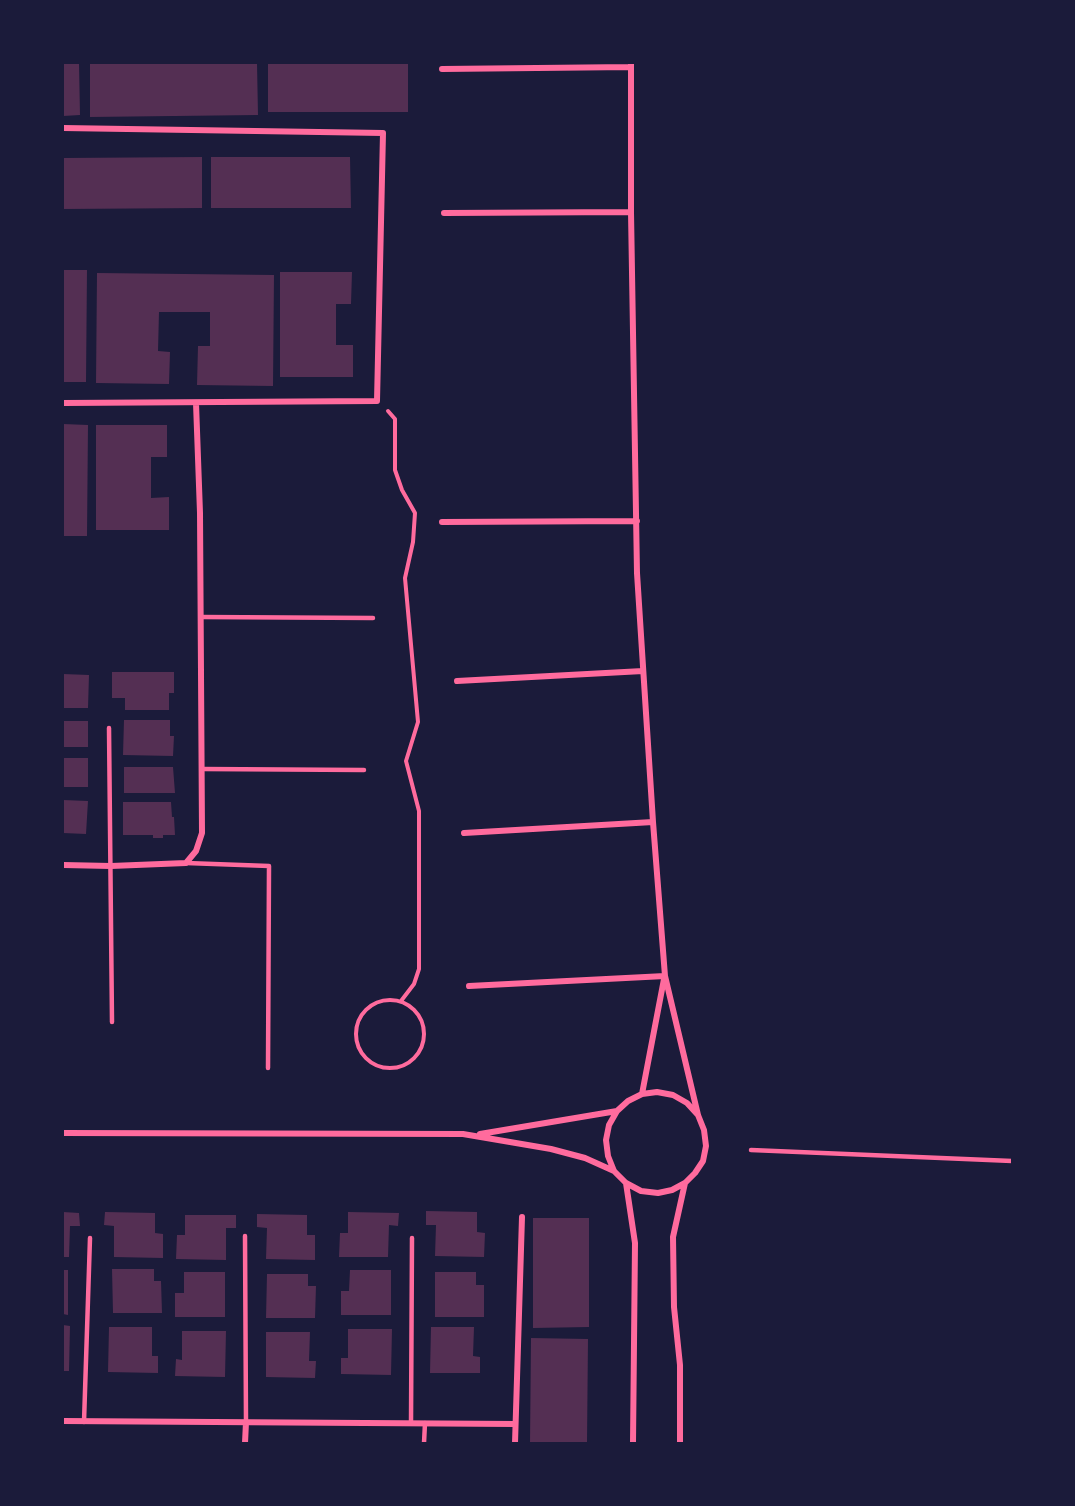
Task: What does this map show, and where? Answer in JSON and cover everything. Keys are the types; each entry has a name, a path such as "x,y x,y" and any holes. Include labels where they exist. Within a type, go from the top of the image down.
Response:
{"street":[{"path":"442,69 631,65 631,212 637,521 643,671 653,822 665,976 698,1115 704,1130 706,1146 703,1161 695,1173 685,1184 672,1190 658,1193 641,1191 626,1183 615,1171 608,1156 606,1140 609,1125 617,1111 628,1101 642,1094 657,1092 673,1095 687,1103 698,1115"},
{"path":"63,128 383,133 377,401 63,403"},
{"path":"444,213 631,212"},
{"path":"63,865 186,863 196,851 202,833 200,513 196,403"},
{"path":"442,522 637,521"},
{"path":"457,681 643,671"},
{"path":"464,833 653,822"},
{"path":"470,986 665,976"},
{"path":"642,1094 665,976"},
{"path":"477,1135 548,1121 617,1111"},
{"path":"63,1133 477,1135 547,1148 585,1158 615,1171"},
{"path":"626,1183 635,1243 633,1443"},
{"path":"680,1443 680,1365 674,1307 673,1236 685,1184"},
{"path":"515,1443 522,1217"},
{"path":"63,1421 515,1424"},
{"path":"245,1443 246,1422"}],"lane":[{"path":"201,617 373,618"},
{"path":"109,728 112,1022"},
{"path":"202,769 363,770"},
{"path":"186,863 269,866 268,1068"},
{"path":"751,1150 1012,1161"},
{"path":"245,1236 246,1422"},
{"path":"84,1422 90,1238"},
{"path":"411,1423 412,1238"},
{"path":"424,1423 424,1443"}],"path":[{"path":"377,401 395,419 395,470 402,489 416,513 413,542 405,579 418,722 406,761 419,811 420,969 414,984 401,1001"},
{"path":"401,1001 411,1007 423,1025 422,1047 416,1056 398,1068 376,1065 366,1059 356,1038 361,1016 378,1002 401,1001"}],"building":[{"path":"63,63 79,63 80,115 63,116"},
{"path":"90,63 257,63 258,115 90,117"},
{"path":"268,63 408,63 408,112 268,112"},
{"path":"202,157 202,208 63,209 63,158"},
{"path":"211,157 350,157 351,208 211,208"},
{"path":"63,270 87,270 86,382 63,382"},
{"path":"280,272 352,272 351,304 336,304 336,345 353,345 353,377 280,377"},
{"path":"97,273 274,275 273,386 197,385 198,346 210,346 210,312 159,312 158,351 170,352 169,384 96,383"},
{"path":"63,424 88,425 87,536 63,536"},
{"path":"96,425 167,425 167,457 151,457 151,498 169,497 169,530 96,530"},
{"path":"112,672 174,672 174,693 169,693 169,710 125,710 125,698 112,698"},
{"path":"63,674 89,675 88,708 63,708"},
{"path":"124,720 170,720 170,736 174,736 173,756 123,755"},
{"path":"63,721 88,721 88,747 63,747"},
{"path":"63,758 88,758 88,787 63,787"},
{"path":"124,767 173,767 175,793 124,793"},
{"path":"63,800 88,801 86,834 63,833"},
{"path":"123,802 171,802 175,835 153,838 153,835 123,835"},
{"path":"426,1211 477,1212 477,1232 485,1233 484,1257 435,1256 436,1225 426,1225"},
{"path":"63,1212 79,1213 80,1226 70,1226 69,1257 63,1257"},
{"path":"105,1212 155,1213 155,1233 163,1234 163,1258 114,1257 114,1226 104,1225"},
{"path":"348,1212 399,1213 398,1226 389,1225 388,1257 339,1257 340,1233 348,1233"},
{"path":"257,1214 307,1215 307,1235 315,1235 315,1260 266,1259 267,1228 257,1227"},
{"path":"185,1215 236,1215 236,1228 226,1228 226,1260 176,1259 177,1235 185,1235"},
{"path":"533,1218 589,1218 589,1327 533,1328"},
{"path":"112,1269 154,1269 154,1281 161,1281 162,1313 113,1313"},
{"path":"63,1270 68,1270 68,1315 63,1314"},
{"path":"350,1270 391,1270 391,1315 341,1315 341,1291 349,1291"},
{"path":"184,1272 225,1272 225,1317 175,1317 175,1293 184,1293"},
{"path":"435,1272 476,1272 476,1285 484,1285 484,1317 435,1317"},
{"path":"267,1274 308,1274 308,1286 316,1286 315,1318 266,1318"},
{"path":"63,1325 70,1326 69,1371 63,1371"},
{"path":"109,1327 152,1327 152,1356 158,1356 158,1373 108,1372"},
{"path":"431,1327 474,1327 473,1356 480,1357 480,1373 430,1373"},
{"path":"348,1329 392,1329 391,1375 341,1374 341,1358 348,1358"},
{"path":"182,1331 226,1331 225,1377 175,1376 176,1359 182,1360"},
{"path":"266,1332 310,1332 309,1361 316,1361 315,1378 266,1377"},
{"path":"531,1338 588,1339 587,1443 530,1443"}]}
